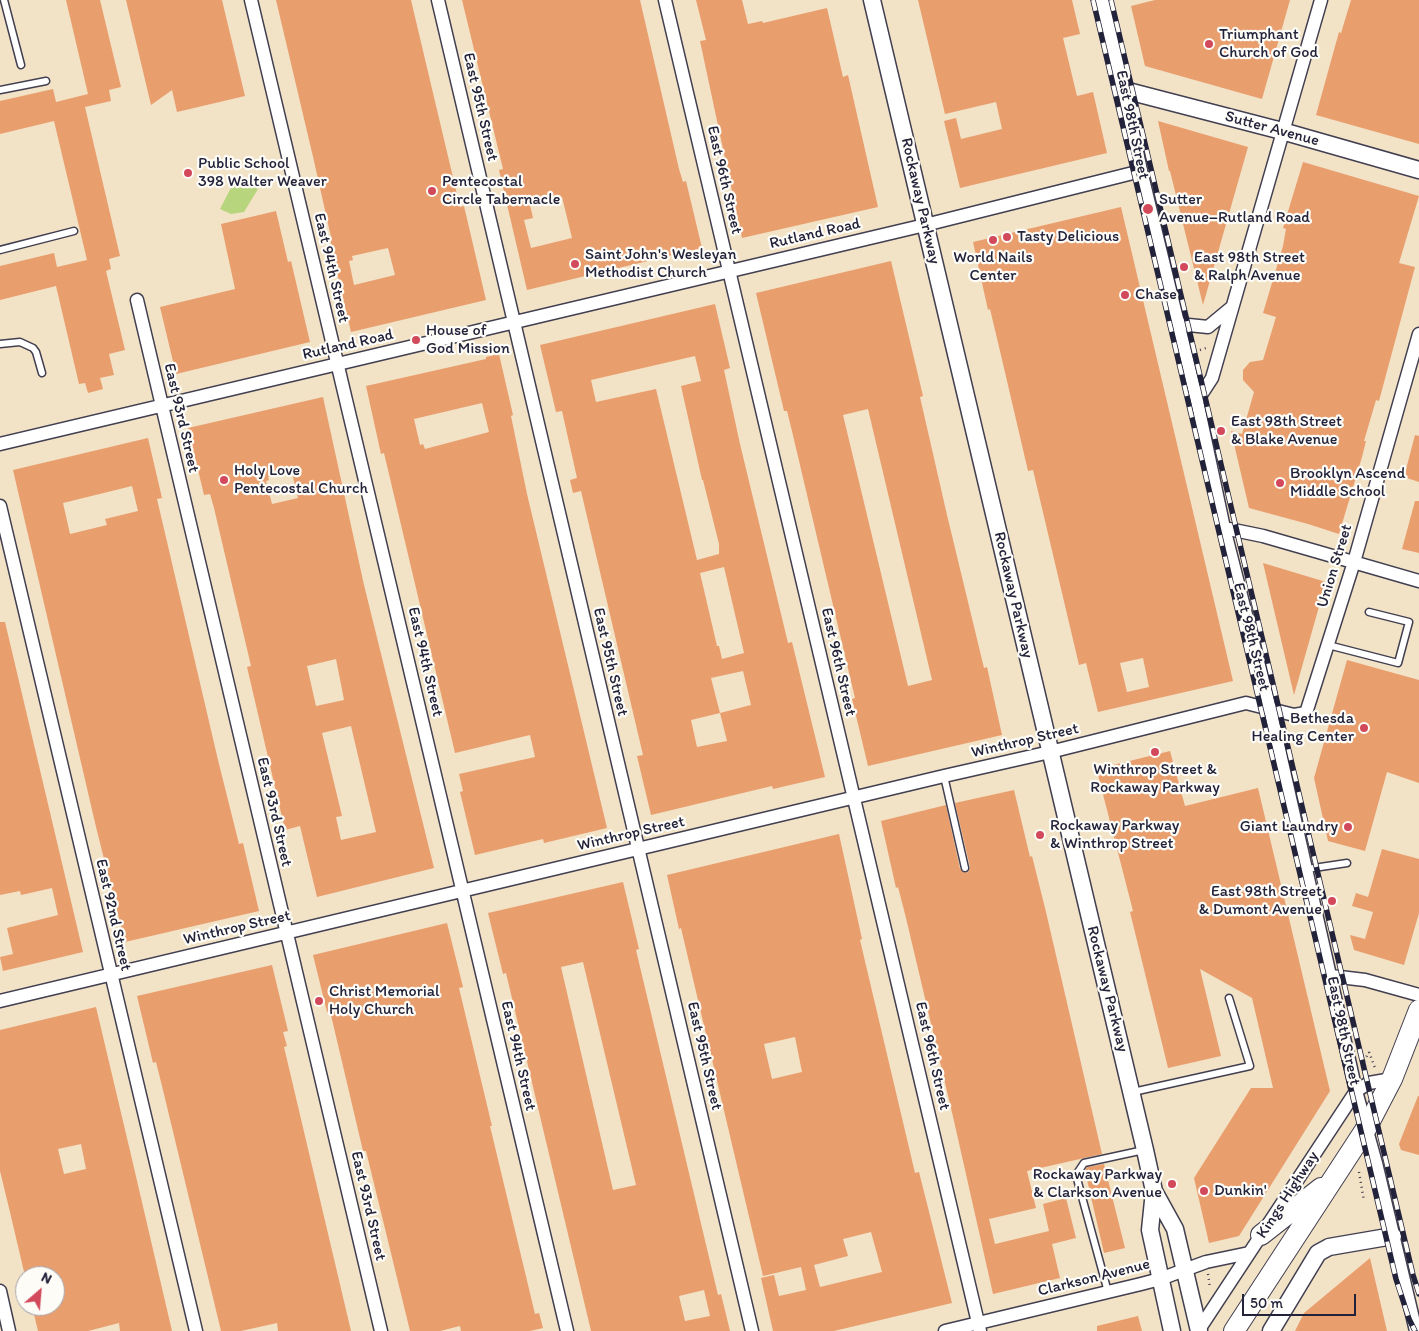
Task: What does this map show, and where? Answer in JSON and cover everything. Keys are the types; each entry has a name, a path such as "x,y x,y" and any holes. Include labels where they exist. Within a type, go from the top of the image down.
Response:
{"main road":[{"name":"Kings Highway","path":"1234,1331 1367,1127 1384,1074 1419,1010"},
{"path":"1261,1235 1334,1177"}],"street":[{"name":"East 94th Street","path":"251,0 567,1331"},
{"name":"East 95th Street","path":"438,0 752,1331"},
{"name":"East 96th Street","path":"665,0 979,1327"},
{"name":"Rockaway Parkway","path":"872,0 1154,1191 1175,1229 1199,1331"},
{"name":"East 98th Street","path":"1103,0 1141,171 1197,401 1224,528 1270,709 1356,1091 1367,1127 1416,1331"},
{"path":"1197,401 1212,378 1321,0"},
{"name":"Sutter Avenue","path":"1124,90 1282,131 1419,170"},
{"name":"Rutland Road","path":"0,444 926,225 1141,171"},
{"name":"East 93rd Street","path":"137,300 380,1331"},
{"path":"1179,324 1208,327 1232,308"},
{"name":"Union Street","path":"1270,709 1294,715 1306,713 1354,562 1419,334"},
{"name":"East 92nd Street","path":"0,506 196,1331"},
{"path":"1224,528 1263,536 1419,581"},
{"name":"Winthrop Street","path":"0,1001 1050,752 1246,703 1270,709"},
{"path":"1331,976 1365,980 1419,995"},
{"path":"1356,1091 1384,1074"},
{"name":"Kings Highway","path":"1199,1331 1356,1091"},
{"name":"Rockaway Parkway","path":"1154,1191 1150,1230 1172,1331"},
{"path":"1271,1331 1318,1253 1329,1246 1393,1236"},
{"name":"Clarkson Avenue","path":"945,1331 979,1327 1160,1279 1206,1262 1249,1253"},
{"path":"0,1291 10,1331"}],"lane":[{"path":"4,0 20,65"},
{"path":"0,90 46,80"},
{"path":"0,250 74,231"},
{"path":"0,344 20,342 33,348 42,373"},
{"path":"1328,645 1398,663 1409,622 1370,612"},
{"path":"944,776 965,868"},
{"path":"1307,869 1347,863"},
{"path":"1132,1093 1250,1066 1230,998"},
{"path":"1108,1292 1076,1175 1084,1162 1145,1150"}],"path":[{"path":"1200,350 1206,348"},
{"path":"1364,1061 1369,1052 1384,1074"},
{"path":"1360,1172 1364,1201"},
{"path":"1207,1268 1211,1291"}],"green space":[{"path":"236,178 258,189 244,212 231,214 220,209"}],"building":[{"path":"66,0 100,0 121,87 109,90 111,101 85,107 120,256 109,259 111,269 106,271 125,350 109,354 114,375 100,378 103,389 88,393 85,383 79,384 56,286 0,300 0,266 54,253 57,267 87,260 54,121 0,134 0,101 53,89 56,102 88,94"},
{"path":"126,0 222,0 245,96 177,112 172,90 151,105"},
{"path":"276,0 411,0 460,207 464,206 486,300 351,332 314,161","holes":["388,248 395,275 354,285 349,261 353,260 352,256"]},
{"path":"462,0 640,0 679,169 683,182 686,181 702,248 527,290 499,170 503,169","holes":["562,197 572,238 531,248 524,220 533,218 530,205"]},
{"path":"696,0 742,0 748,24 762,21 763,23 827,8 843,77 848,75 878,207 742,238 700,41 706,40"},
{"path":"918,0 1072,0 1080,34 1063,38 1077,96 1093,92 1107,153 960,188 944,121 956,118 961,139 1002,129 996,102 945,114"},
{"name":"Triumphant Church of God","path":"1155,0 1290,0 1262,99 1145,66 1131,6"},
{"path":"1351,0 1419,0 1419,144 1316,115 1339,32 1341,33"},
{"path":"1158,121 1248,147 1203,305 1169,171"},
{"path":"1303,162 1419,196 1399,263 1415,267 1379,401 1376,400 1364,441 1366,441 1362,457 1339,534 1249,508 1231,431 1242,434 1254,392 1243,380 1243,370 1250,362 1263,360 1276,317 1263,313 1283,246 1286,229 1283,228"},
{"path":"1121,207 1233,681 1098,712 1086,663 1079,665 1033,470 1028,471 973,242","holes":["1143,658 1149,687 1127,692 1120,663"]},
{"path":"276,211 288,262 291,261 310,342 176,374 160,307 235,289 221,224"},
{"path":"891,261 923,396 920,397 947,515 984,668 987,667 1002,735 868,766 852,699 855,698 791,427 787,411 784,411 756,293","holes":["868,409 932,680 908,686 843,415"]},
{"path":"715,304 730,368 724,370 740,444 788,643 792,642 825,777 773,789 772,786 651,815 637,756 643,755 581,491 573,493 570,480 577,478 562,411 556,412 540,345","holes":["695,356 701,381 681,386 702,480 719,544 719,554 697,560 656,389 596,402 591,380","724,567 744,653 722,659 719,646 717,646 700,573","743,671 751,705 720,713 711,678","720,713 727,741 697,747 691,720"]},
{"path":"499,354 513,415 511,416 527,494 607,828 544,843 543,839 475,855 460,792 463,791 459,774 535,757 530,735 455,753 384,453 381,454 366,386 486,359 486,357","holes":["482,403 489,432 425,449 423,444 420,445 414,419"]},
{"path":"323,397 364,585 434,868 317,897 300,826 285,830 247,667 251,666 214,508 210,494 204,495 188,428","holes":["292,473 298,498 272,504 266,481 269,480 268,477","336,659 344,700 316,706 307,666","351,726 376,832 341,840 336,817 342,816 322,733"]},
{"path":"1415,435 1419,436 1419,482 1404,477"},
{"path":"148,438 162,498 157,499 218,760 239,844 243,843 259,911 125,942 96,827 13,470","holes":["132,486 138,511 105,519 107,525 70,534 63,503"]},
{"path":"1415,501 1419,501 1419,553 1402,549"},
{"path":"1263,563 1326,582 1294,695"},
{"path":"0,622 5,622 83,952 3,971 0,957 13,954 7,928 58,915 52,888 21,895 20,891 0,895"},
{"name":"Bethesda Healing Center","path":"1347,660 1419,680 1419,783 1387,772 1365,851 1328,841 1314,778"},
{"path":"1170,751 1185,806 1258,788 1330,1091 1239,1236 1209,1243 1194,1178 1251,1088 1273,1088 1252,998 1200,969 1221,1056 1168,1068 1130,912 1133,911 1097,771 1101,768"},
{"path":"1014,790 1030,857 1032,856 1046,912 1102,1154 1027,1171 1036,1208 989,1219 995,1244 1049,1231 1043,1204 1066,1198 1076,1238 1052,1244 1060,1278 993,1294 906,918 898,887 896,888 881,821 946,805 960,869 966,873 970,867 955,803"},
{"path":"839,834 862,939 860,940 915,1173 919,1172 952,1303 834,1331 773,1331 761,1278 774,1275 779,1296 806,1290 801,1267 763,1276 667,875","holes":["795,1037 802,1072 772,1079 764,1044","871,1232 882,1272 820,1287 814,1265 848,1256 843,1239"]},
{"path":"1382,849 1419,859 1419,913 1404,965 1354,950 1350,935 1365,939 1373,912 1352,906 1356,893 1368,897"},
{"path":"623,882 639,949 636,950 718,1295 721,1294 730,1331 591,1331 506,973 503,974 488,913","holes":["583,962 636,1185 613,1190 561,967","704,1290 710,1316 685,1321 679,1296"]},
{"path":"447,923 463,987 459,988 492,1126 490,1126 535,1314 539,1313 543,1328 530,1331 461,1331 460,1326 440,1331 410,1331 366,1151 363,1151 330,1011 327,1012 313,955"},
{"path":"272,965 288,1031 283,1032 287,1046 284,1047 351,1331 278,1331 277,1323 241,1331 221,1331 156,1062 153,1063 137,996"},
{"path":"96,1007 172,1331 120,1331 119,1323 88,1331 38,1331 34,1316 65,1316 65,1266 23,1266 0,1171 0,1030","holes":["81,1144 86,1169 64,1174 58,1149"]},
{"path":"1418,1096 1419,1155 1401,1150 1399,1144"},
{"path":"1104,1164 1125,1248 1104,1253 1085,1171 1087,1167"},
{"path":"1370,1258 1387,1331 1295,1331 1304,1313"},
{"path":"1138,1316 1142,1331 1097,1331 1097,1326"}],"railway":[{"path":"1093,0 1396,1279 1409,1319 1415,1331"},
{"path":"1111,0 1419,1294"}],"place":[{"name":"Triumphant Church of God","path":"1209,44"},
{"name":"Public School 398 Walter Weaver","path":"188,173"},
{"name":"Pentecostal Circle Tabernacle","path":"432,191"},
{"name":"Sutter Avenue–Rutland Road","path":"1148,209"},
{"name":"Tasty Delicious","path":"1007,237"},
{"name":"World Nails Center","path":"993,240"},
{"name":"Saint John's Wesleyan Methodist Church","path":"575,264"},
{"name":"East 98th Street & Ralph Avenue","path":"1184,267"},
{"name":"Chase","path":"1125,295"},
{"name":"House of God Mission","path":"416,340"},
{"name":"East 98th Street & Blake Avenue","path":"1221,431"},
{"name":"Holy Love Pentecostal Church","path":"224,480"},
{"name":"Brooklyn Ascend Middle School","path":"1280,483"},
{"name":"Bethesda Healing Center","path":"1364,728"},
{"name":"Winthrop Street & Rockaway Parkway","path":"1155,752"},
{"name":"Giant Laundry","path":"1348,827"},
{"name":"Rockaway Parkway & Winthrop Street","path":"1040,835"},
{"name":"East 98th Street & Dumont Avenue","path":"1332,901"},
{"name":"Christ Memorial Holy Church","path":"319,1001"},
{"name":"Rockaway Parkway & Clarkson Avenue","path":"1172,1184"},
{"name":"Dunkin'","path":"1204,1191"}]}
